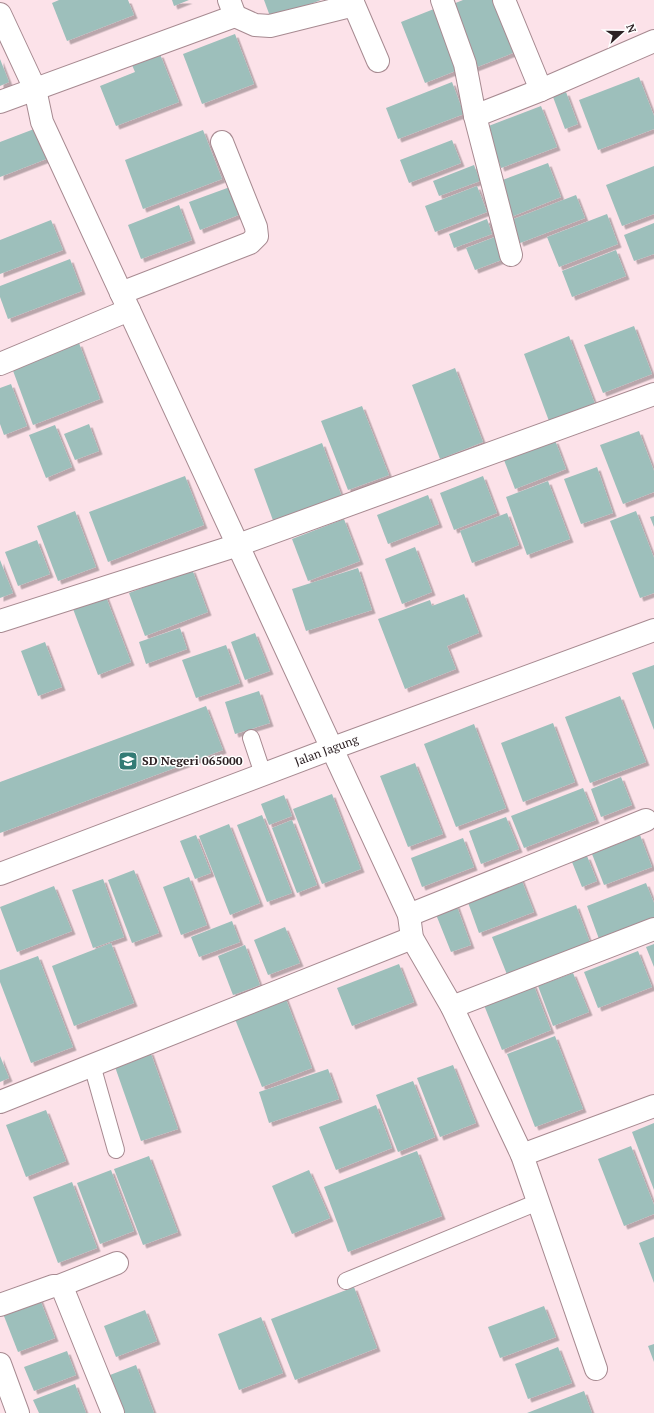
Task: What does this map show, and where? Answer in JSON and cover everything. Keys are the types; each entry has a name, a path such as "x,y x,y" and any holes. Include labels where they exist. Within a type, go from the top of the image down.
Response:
{"street":[{"path":"442,0 465,64 475,116 511,255"},
{"path":"504,0 541,90"},
{"path":"0,102 232,8 256,25 270,26 362,2 378,61"},
{"path":"0,14 35,89 42,122 409,915 412,938 452,1008 522,1155 596,1369"},
{"path":"475,116 541,90 654,41"},
{"path":"0,364 125,302 250,243 256,236 256,227 222,142"},
{"path":"0,621 238,544 654,394"},
{"name":"Jalan Jagung","path":"0,874 332,748 654,630"},
{"path":"409,915 646,820"},
{"path":"452,1008 654,929"},
{"path":"0,1102 412,938"},
{"path":"522,1155 654,1106"},
{"path":"0,1305 53,1286 60,1286 117,1263"},
{"path":"60,1286 64,1292 113,1413"},
{"path":"0,1364 18,1413"}],"lane":[{"path":"251,738 263,774"},
{"path":"92,1065 116,1150"},
{"path":"346,1281 538,1202"}],"building":[{"path":"59,0 128,0 134,15 67,41 52,3"},
{"path":"172,0 189,0 174,6"},
{"path":"264,0 321,0 271,19"},
{"path":"463,0 499,0 518,51 472,69 448,6"},
{"path":"439,7 463,68 425,83 401,22"},
{"path":"235,34 254,84 202,104 183,54"},
{"path":"160,54 179,102 116,126 100,86 135,72 132,65"},
{"path":"0,59 9,82 0,86"},
{"path":"639,77 654,116 654,129 598,150 579,100"},
{"path":"452,82 464,114 398,139 386,108"},
{"path":"566,92 578,124 565,129 553,97"},
{"path":"541,106 557,147 501,168 486,127"},
{"path":"42,126 54,156 0,177 0,142"},
{"path":"203,130 222,179 143,209 125,160"},
{"path":"452,140 461,163 409,183 400,160"},
{"path":"548,163 561,197 511,217 497,182"},
{"path":"474,165 480,181 439,196 433,181"},
{"path":"654,166 654,214 622,226 606,185"},
{"path":"477,186 487,212 435,232 425,206"},
{"path":"230,187 241,214 200,230 189,202"},
{"path":"576,195 585,218 520,243 511,220"},
{"path":"179,205 192,240 141,259 128,225"},
{"path":"607,214 618,244 559,267 547,237"},
{"path":"487,219 492,234 454,248 449,234"},
{"path":"51,220 63,250 0,274 0,240"},
{"path":"654,223 654,254 634,261 624,235"},
{"path":"495,237 504,259 475,270 466,248"},
{"path":"616,250 626,276 572,297 562,271"},
{"path":"70,259 82,291 8,319 0,297 0,286"},
{"path":"634,326 652,374 603,393 584,345"},
{"path":"569,336 595,404 549,421 524,354"},
{"path":"79,343 100,399 33,425 12,368"},
{"path":"455,368 483,442 440,459 412,385"},
{"path":"11,384 27,426 4,435 0,424 0,388"},
{"path":"362,406 389,475 348,490 321,421"},
{"path":"89,424 99,451 75,460 64,434"},
{"path":"55,425 72,467 46,478 29,435"},
{"path":"639,431 654,471 654,492 623,504 600,445"},
{"path":"555,440 566,469 515,489 504,460"},
{"path":"322,443 342,497 274,523 254,469"},
{"path":"597,467 613,513 581,524 564,479"},
{"path":"185,476 204,525 108,562 89,512"},
{"path":"483,476 497,513 454,530 440,493"},
{"path":"548,481 570,539 527,555 506,497"},
{"path":"428,495 439,524 388,544 377,515"},
{"path":"75,511 96,567 58,581 37,526"},
{"path":"636,511 654,558 654,593 640,598 610,521"},
{"path":"507,513 519,545 472,563 460,531"},
{"path":"654,516 654,527 650,517"},
{"path":"344,519 360,561 308,581 292,539"},
{"path":"37,540 50,574 18,586 5,552"},
{"path":"415,547 432,592 402,604 385,559"},
{"path":"0,560 13,593 0,598"},
{"path":"358,568 372,610 306,631 292,589"},
{"path":"192,569 208,612 145,636 129,593"},
{"path":"103,589 131,662 98,675 70,601"},
{"path":"464,594 479,633 447,646 456,669 405,689 378,619 430,600 432,606"},
{"path":"180,628 187,649 146,664 139,642"},
{"path":"255,633 270,671 245,680 231,642"},
{"path":"45,642 62,687 38,696 21,651"},
{"path":"226,645 240,683 196,698 182,660"},
{"path":"654,665 654,730 632,673"},
{"path":"259,691 270,723 235,734 225,702"},
{"path":"620,696 646,762 590,783 565,717"},
{"path":"206,706 223,750 0,833 0,782"},
{"path":"553,723 575,782 523,802 501,743"},
{"path":"474,724 506,808 456,827 424,744"},
{"path":"415,763 443,834 408,847 380,776"},
{"path":"621,777 632,805 601,817 591,789"},
{"path":"583,788 596,820 524,848 511,816"},
{"path":"332,794 361,869 322,884 293,809"},
{"path":"284,795 292,816 269,825 261,804"},
{"path":"262,815 292,893 267,902 237,825"},
{"path":"506,817 519,849 481,864 469,831"},
{"path":"292,820 317,885 297,893 272,828"},
{"path":"229,824 260,903 230,915 199,836"},
{"path":"196,835 211,873 195,879 180,841"},
{"path":"640,835 652,867 604,885 592,854"},
{"path":"463,838 474,867 422,887 411,858"},
{"path":"587,856 597,881 582,887 572,862"},
{"path":"134,870 159,933 132,943 108,880"},
{"path":"520,876 534,912 479,933 466,897"},
{"path":"189,877 207,925 181,935 163,887"},
{"path":"103,879 124,937 93,948 72,890"},
{"path":"646,883 654,903 654,918 599,939 587,906"},
{"path":"54,886 72,931 17,952 0,907"},
{"path":"456,904 471,945 451,952 435,912"},
{"path":"576,905 591,945 508,977 492,937"},
{"path":"232,921 240,942 199,957 191,937"},
{"path":"285,927 300,963 268,975 254,940"},
{"path":"111,943 134,1003 74,1026 52,966"},
{"path":"654,944 654,967 646,947"},
{"path":"245,945 260,985 233,995 218,956"},
{"path":"638,951 652,987 598,1008 584,972"},
{"path":"38,956 73,1047 31,1063 0,982 0,970"},
{"path":"399,964 414,1002 352,1026 337,988"},
{"path":"573,973 589,1012 553,1026 538,986"},
{"path":"532,981 551,1030 502,1050 482,1000"},
{"path":"284,994 312,1068 262,1087 233,1014"},
{"path":"555,1036 583,1109 535,1127 507,1054"},
{"path":"150,1051 178,1129 141,1141 114,1064"},
{"path":"0,1056 9,1078 0,1082"},
{"path":"453,1065 476,1123 440,1137 417,1078"},
{"path":"328,1069 339,1099 269,1123 259,1092"},
{"path":"413,1081 435,1137 398,1152 376,1095"},
{"path":"376,1105 392,1148 336,1170 319,1127"},
{"path":"46,1110 66,1161 26,1177 6,1125"},
{"path":"654,1123 654,1190 632,1132"},
{"path":"631,1146 654,1205 654,1214 624,1226 598,1159"},
{"path":"417,1151 442,1216 348,1252 324,1187"},
{"path":"149,1156 178,1232 143,1245 114,1169"},
{"path":"111,1170 134,1231 100,1244 77,1183"},
{"path":"309,1170 330,1218 292,1234 272,1186"},
{"path":"72,1182 97,1248 58,1263 33,1197"},
{"path":"654,1237 654,1283 639,1243"},
{"path":"354,1287 377,1348 295,1380 271,1319"},
{"path":"39,1297 55,1338 18,1352 2,1311"},
{"path":"544,1306 556,1337 500,1358 488,1327"},
{"path":"145,1310 157,1341 116,1357 104,1326"},
{"path":"261,1317 283,1373 239,1390 218,1334"},
{"path":"654,1344 654,1362 648,1346"},
{"path":"558,1347 572,1383 528,1399 515,1364"},
{"path":"67,1351 76,1375 34,1391 24,1367"},
{"path":"136,1365 154,1413 125,1413 110,1375"},
{"path":"75,1384 86,1413 39,1413 33,1400"},
{"path":"584,1391 592,1413 527,1413"}],"place":[{"name":"SD Negeri 065000","path":"128,761"}]}
